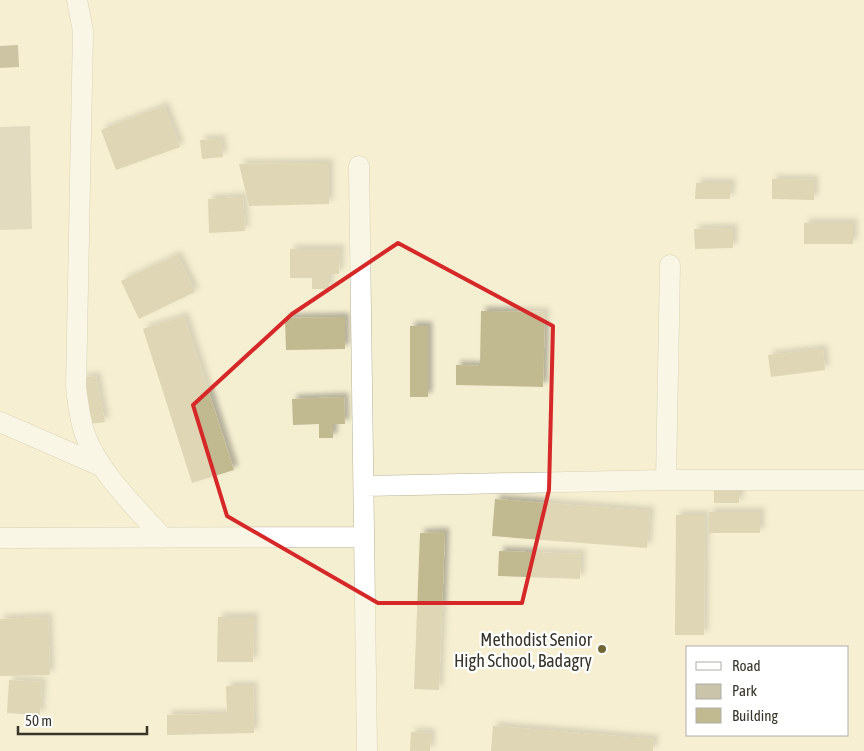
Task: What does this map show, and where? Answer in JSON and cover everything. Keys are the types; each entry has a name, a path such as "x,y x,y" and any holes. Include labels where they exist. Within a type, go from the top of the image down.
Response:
{"street":[{"path":"77,0 83,32 76,387 80,414 86,436 101,466 163,538"},
{"path":"359,166 367,751"},
{"path":"666,480 670,265"},
{"path":"0,422 101,466"},
{"path":"364,486 666,480 864,480"},
{"path":"0,538 364,537"}],"highlighted area":[{"path":"398,243 553,326 549,490 522,603 378,603 227,516 193,405 292,314"}],"green space":[{"path":"30,126 32,229 0,230 0,127"}],"shaded area":[{"path":"18,45 19,67 0,68 0,46"}],"building":[{"path":"164,106 180,147 116,170 101,130"},
{"path":"221,139 223,157 202,159 200,140"},
{"path":"329,163 329,204 249,206 239,164"},
{"path":"772,179 814,180 814,200 772,199"},
{"path":"696,183 731,183 730,199 695,199"},
{"path":"243,197 245,231 209,233 208,199"},
{"path":"804,223 853,223 853,244 804,244"},
{"path":"733,228 733,248 695,249 694,229"},
{"path":"290,249 340,249 339,274 329,274 329,289 312,289 312,278 290,278"},
{"path":"177,255 195,292 139,319 121,281"},
{"path":"481,311 545,312 543,387 456,385 456,365 480,366"},
{"path":"184,316 234,470 192,483 143,329"},
{"path":"345,317 345,349 286,350 285,318"},
{"path":"410,326 428,326 428,397 410,397"},
{"path":"823,349 825,370 771,377 768,355"},
{"path":"96,376 105,422 89,424 81,378"},
{"path":"344,397 345,424 333,424 333,438 319,438 319,424 293,425 292,399"},
{"path":"714,486 739,486 739,503 714,503"},
{"path":"495,499 650,511 647,548 492,536"},
{"path":"709,512 760,512 760,533 709,533"},
{"path":"676,515 705,515 704,635 675,635"},
{"path":"445,532 439,690 414,689 420,533"},
{"path":"499,551 581,554 580,579 498,576"},
{"path":"48,617 50,675 0,676 0,619"},
{"path":"218,617 254,617 253,662 217,662"},
{"path":"9,680 42,682 40,715 7,713"},
{"path":"226,686 253,686 254,733 167,735 167,715 227,714"},
{"path":"493,726 654,739 653,751 491,751"},
{"path":"411,732 431,733 430,751 410,751"}],"place":[{"name":"Methodist Senior High School, Badagry","path":"602,649"}]}
